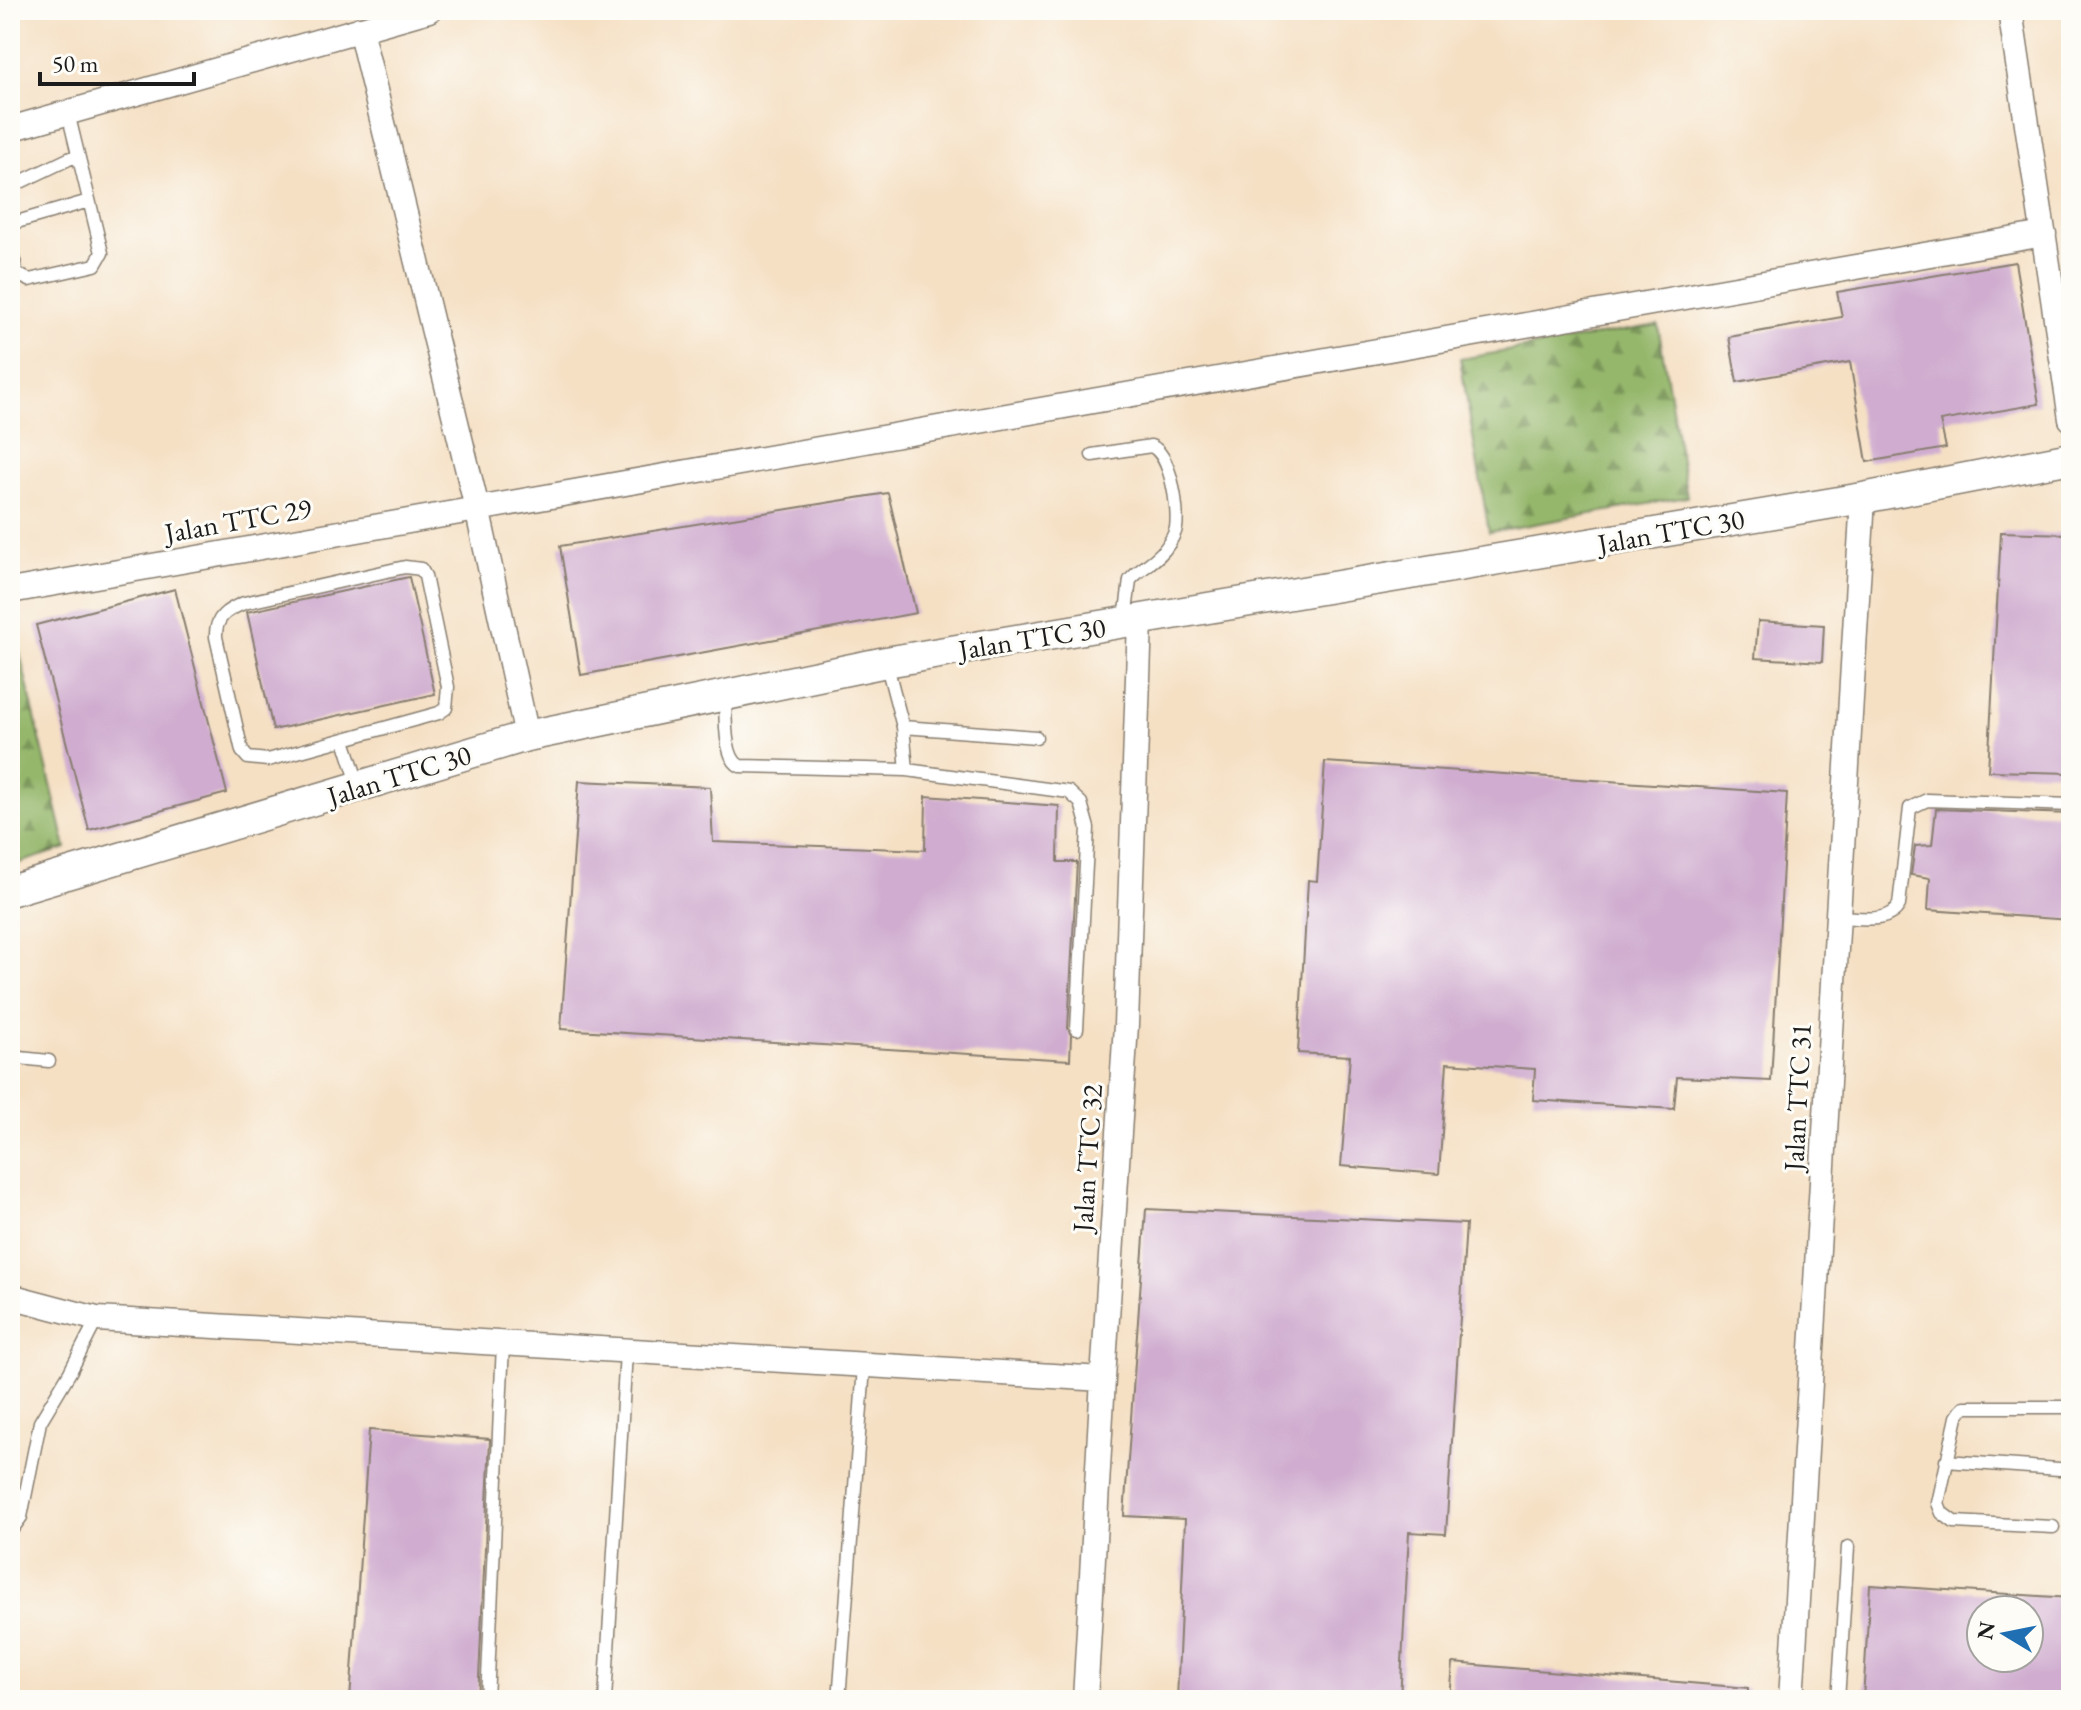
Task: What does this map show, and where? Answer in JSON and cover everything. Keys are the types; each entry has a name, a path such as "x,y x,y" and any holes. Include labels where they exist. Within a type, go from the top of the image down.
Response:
{"street":[{"path":"10,129 429,10"},
{"path":"2010,10 2071,419"},
{"path":"360,29 477,508 527,736"},
{"name":"Jalan TTC 29","path":"10,591 2044,234"},
{"name":"Jalan TTC 30","path":"10,891 527,736 886,662 1863,498 2071,458"},
{"name":"Jalan TTC 31","path":"1791,1700 1863,498"},
{"name":"Jalan TTC 32","path":"1085,1700 1126,1025 1133,622"},
{"path":"10,1296 97,1319 1103,1379"}],"lane":[{"path":"10,241 17,274 29,280 95,265 102,253 68,113"},
{"path":"10,187 77,155"},
{"path":"10,224 89,201"},
{"path":"1092,455 1151,446 1157,448 1172,483 1176,531 1165,550 1130,580 1133,622"},
{"path":"405,567 421,569 448,687 446,708 439,713 344,740 268,760 248,758 242,751 216,637 215,629 220,616 244,603 405,567"},
{"path":"886,662 903,727 907,770"},
{"path":"725,695 729,755 740,766 907,770 1069,792 1081,803 1088,828 1077,1029"},
{"path":"903,727 1036,737"},
{"path":"344,740 359,787"},
{"path":"1838,917 1884,918 1894,914 1899,905 1910,808 1918,803 1927,800 2071,805"},
{"path":"10,1057 49,1061"},
{"path":"10,1532 21,1517 40,1422 97,1319"},
{"path":"487,1700 503,1344"},
{"path":"605,1700 626,1352"},
{"path":"839,1700 864,1367"},
{"path":"2053,1527 1954,1522 1942,1513 1938,1503 1957,1417 1964,1407 2071,1407"},
{"path":"1946,1461 2059,1469"},
{"path":"1838,1700 1848,1547"}],"green space":[{"path":"1658,325 1687,497 1489,532 1460,359"},
{"path":"10,612 66,848 10,866"}],"building":[{"path":"2015,262 2039,404 1940,421 1946,448 1867,462 1850,362 1737,382 1729,337 1842,317 1837,292"},
{"path":"888,493 916,613 581,675 560,546"},
{"path":"2001,532 2071,534 2071,773 1988,771"},
{"path":"409,577 435,694 273,730 247,612"},
{"path":"175,589 227,793 89,830 36,625"},
{"path":"1758,621 1824,625 1822,662 1755,658"},
{"path":"1325,762 1787,793 1771,1081 1677,1077 1674,1109 1533,1100 1535,1069 1447,1063 1439,1174 1341,1166 1350,1056 1298,1053 1308,880 1317,881"},
{"path":"579,781 710,787 713,842 925,850 926,796 1059,806 1058,862 1077,862 1068,1028 1071,1035 1070,1060 561,1029"},
{"path":"1936,809 2071,814 2071,920 1928,910 1930,878 1911,875 1915,846 1932,845"},
{"path":"1146,1209 1466,1224 1446,1534 1409,1532 1400,1700 1177,1700 1185,1519 1124,1516"},
{"path":"369,1430 490,1439 478,1700 350,1700"},
{"path":"1870,1585 2009,1594 1965,1594 1965,1674 2045,1674 2045,1596 2071,1598 2071,1700 1863,1700"},
{"path":"1453,1663 1748,1688 1748,1700 1450,1700"}]}
